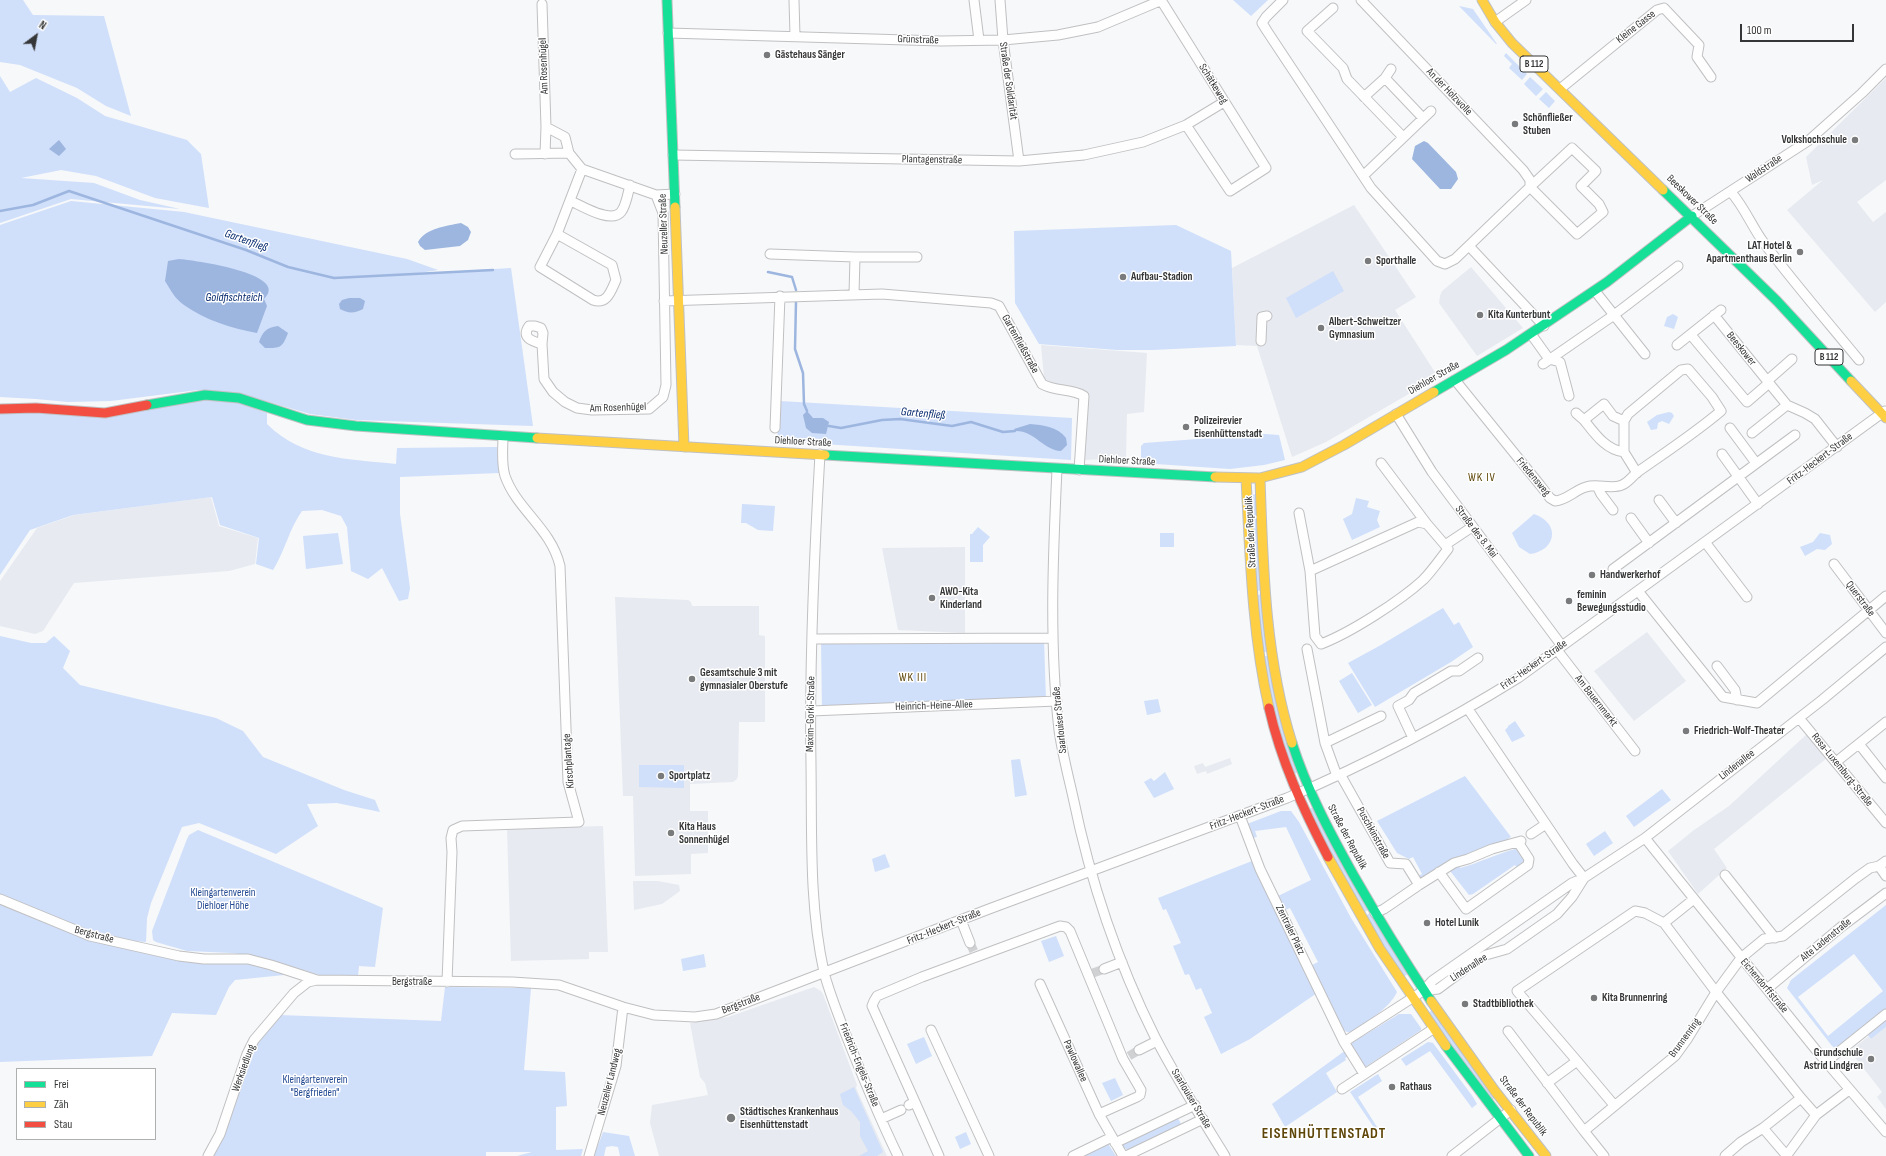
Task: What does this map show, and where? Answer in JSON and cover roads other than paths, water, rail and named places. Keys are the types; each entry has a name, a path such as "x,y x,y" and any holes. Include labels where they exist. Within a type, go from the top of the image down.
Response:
{"street":[{"name":"Neuzeller Straße","path":"667,0 684,447"},
{"path":"794,0 795,36"},
{"path":"974,0 979,40"},
{"name":"Straße der Solidarität","path":"1000,0 1003,40 1019,161"},
{"name":"Grünstraße","path":"668,33 941,40 1003,40 1058,35 1098,27 1162,0"},
{"name":"Schätkeweg","path":"1162,0 1266,168 1230,191 1186,125"},
{"name":"An der Holzwolle","path":"1283,0 1262,22 1371,188 1437,261 1445,264 1456,259 1530,187 1572,148 1596,171 1581,186 1599,204 1603,212 1577,234 1530,187 1530,180 1523,170 1361,0"},
{"name":"Beeskower Straße","path":"1482,0 1495,22 1512,43 1692,216 1777,301 1885,414"},
{"path":"1495,22 1526,0"},
{"name":"Am Rosenhügel","path":"542,4 546,127 545,154"},
{"path":"1332,8 1307,31 1343,68 1347,79 1403,137"},
{"name":"Kleine Gasse","path":"1560,89 1657,10 1664,8 1699,45 1697,56 1711,77"},
{"path":"1364,97 1385,78 1391,69"},
{"name":"Waldstraße","path":"1692,216 1808,141 1862,93 1886,69"},
{"path":"1385,78 1423,118"},
{"name":"Plantagenstraße","path":"674,155 1019,161 1084,155 1143,142 1186,125 1224,102"},
{"path":"1363,176 1430,111"},
{"path":"546,127 565,137 569,153 582,169 656,195 675,194"},
{"path":"516,154 569,153"},
{"path":"557,234 612,265 615,271 616,280 610,294 604,301 598,302 593,300 540,267 557,234 571,201 582,169"},
{"path":"571,201 606,216 615,216 621,212 630,185"},
{"path":"1731,192 1742,205 1757,234 1783,269 1859,360"},
{"name":"Am Rosenhügel","path":"542,344 544,379 553,392 565,402 577,408 592,410 649,409 663,397 666,385 663,213 656,195"},
{"name":"Diehloer Straße","path":"0,409 36,408 106,413 205,395 239,398 307,420 349,425 503,436 1079,470 1260,478 1302,467 1455,380 1531,334 1595,290 1692,216"},
{"path":"1469,246 1544,326"},
{"path":"770,254 855,257 916,257"},
{"path":"854,294 855,257"},
{"path":"1546,361 1614,315 1678,266"},
{"path":"1595,290 1645,354"},
{"name":"Gartenfließstraße","path":"679,301 780,296 882,294 991,303 998,306 1042,384 1051,389 1078,392 1084,396 1079,470"},
{"name":"Diehloer Straße","path":"775,428 780,296"},
{"path":"664,302 679,301"},
{"name":"Beeskower","path":"1691,335 1718,313 1768,382"},
{"path":"1261,341 1262,317 1267,316"},
{"path":"1531,334 1546,361"},
{"path":"1677,345 1691,335 1747,402 1792,359"},
{"path":"1546,361 1560,362 1569,396"},
{"name":"Friedensweg","path":"1455,380 1552,500 1560,501 1583,488 1597,486 1616,487 1623,485 1636,473 1687,436 1704,426 1721,411 1691,371 1685,369 1628,414 1624,421"},
{"path":"1768,382 1787,405 1805,412 1815,420 1837,447"},
{"path":"1584,420 1604,404 1614,416 1624,421 1624,452 1636,473"},
{"path":"1752,433 1787,405"},
{"name":"Straße des 8. Mai","path":"1396,414 1432,472 1560,648"},
{"path":"1576,414 1584,420 1605,444 1615,451 1624,452"},
{"name":"Fritz-Heckert-Straße","path":"824,973 1296,794 1338,775 1468,709 1518,678 1837,447 1885,414"},
{"path":"1730,428 1756,463"},
{"path":"1613,569 1795,435"},
{"name":"Kirschplantage","path":"447,982 452,852 451,838 453,830 462,826 579,822 568,782 560,566 550,541 517,497 506,477 503,465 503,436"},
{"name":"Maxim-Gorki-Straße","path":"820,454 812,593 811,794 813,875 817,926 824,973"},
{"path":"1722,454 1758,504"},
{"path":"1299,513 1310,571 1312,619 1315,636 1321,644 1334,639 1398,599 1423,580 1448,549 1427,524 1381,463"},
{"name":"Saarlouiser Straße","path":"1057,468 1053,552 1053,638 1057,701 1062,745 1090,872 1122,962 1157,1041 1225,1156"},
{"name":"Straße der Republik","path":"1246,478 1253,593 1260,655 1274,731 1296,794 1360,917 1411,998 1529,1156"},
{"name":"Straße der Republik","path":"1260,478 1273,654 1288,732 1308,789 1347,865 1423,991 1546,1156"},
{"path":"1597,486 1613,510"},
{"path":"1659,500 1676,523"},
{"path":"1631,518 1649,542"},
{"path":"1310,571 1418,522 1427,524"},
{"path":"1445,545 1472,527"},
{"path":"1705,542 1747,597"},
{"name":"Querstraße","path":"1834,564 1886,633"},
{"path":"1638,591 1723,697 1757,703 1886,596"},
{"path":"812,639 1053,638"},
{"name":"Lindenallee","path":"1411,998 1423,991 1432,981 1572,883 1584,878 1645,838 1886,647"},
{"name":"Am Bauernmarkt","path":"1560,648 1635,751"},
{"path":"1307,649 1325,743 1338,775"},
{"path":"1412,738 1398,706 1409,700 1414,693 1451,671 1459,671 1478,658"},
{"path":"1717,666 1735,690 1737,700"},
{"name":"Heinrich-Heine-Allee","path":"811,711 1057,701"},
{"path":"1468,709 1584,878"},
{"path":"1325,743 1381,716"},
{"name":"Rosa-Luxemburg-Straße","path":"1798,718 1886,823"},
{"path":"1836,762 1886,722"},
{"path":"1859,744 1886,778"},
{"name":"Puschkinstraße","path":"1338,775 1390,863 1406,864 1419,885"},
{"name":"Zentraler Platz","path":"1240,816 1260,869 1344,1042 1364,1074"},
{"path":"1532,834 1546,824"},
{"name":"Eichendorffstraße","path":"1645,838 1826,1062 1886,1132"},
{"path":"1375,913 1384,909 1419,885 1439,872 1454,863 1468,860 1492,849 1519,842 1529,859 1528,865 1466,909 1439,872"},
{"path":"1882,863 1886,876"},
{"name":"Brunnenring","path":"1584,1131 1675,1056 1688,1038 1716,992 1741,958 1764,939 1783,936 1870,868 1882,863"},
{"path":"1725,875 1775,938"},
{"name":"Lindenallee","path":"1423,991 1438,989 1477,960 1486,955 1507,949 1557,914 1572,897 1584,878"},
{"name":"Alte Ladenstraße","path":"1767,989 1841,927 1886,893"},
{"name":"Bergstraße","path":"0,899 90,936 179,956 204,959 248,959 272,965 317,980 512,982 559,986 623,1007 654,1015 674,1017 706,1016 741,1005 824,973"},
{"path":"1664,923 1694,899"},
{"path":"1614,1105 1517,991 1635,911 1645,912 1664,923 1716,992 1816,1115"},
{"path":"961,920 970,943"},
{"path":"939,1156 908,1106 872,1006 874,1000 882,993 976,956 1055,928 1066,927 1071,935 1090,974 1141,1093 1137,1097 1099,1114"},
{"path":"1104,969 1122,962"},
{"name":"Friedrich-Engels-Straße","path":"824,973 852,1053 898,1156"},
{"name":"Werksiedlung","path":"208,1156 220,1134 247,1054 254,1040 294,993 308,982 317,980"},
{"name":"Pawlowallee","path":"1040,984 1099,1114 1125,1156 1203,1119"},
{"path":"1344,1042 1411,998"},
{"name":"Neuzeller Landweg","path":"589,1156 616,1066 623,1007"},
{"path":"1826,1062 1886,1014"},
{"path":"1342,1089 1433,1029"},
{"path":"932,1030 989,1156"},
{"path":"1508,1031 1604,1156"},
{"path":"1139,1050 1157,1041"},
{"path":"1547,1083 1577,1061"},
{"path":"1763,1128 1787,1156 1816,1115 1849,1090"},
{"path":"1724,1156 1740,1142 1763,1128 1801,1098"},
{"path":"1073,1156 1195,1105"},
{"path":"881,1120 908,1106"},
{"path":"1452,1156 1511,1110"}],"water":[{"path":"59,140 66,149 59,156 49,149"},
{"path":"1424,141 1428,143 1456,172 1458,179 1451,189 1440,189 1412,159 1415,146"},
{"path":"461,223 468,227 471,232 468,240 460,246 425,250 418,242 422,237 431,231"},
{"name":"Goldfischteich","path":"179,259 219,265 253,275 264,282 269,290 264,299 267,306 257,333 238,329 209,319 181,303 165,281 168,261"},
{"path":"349,298 360,298 365,301 363,309 346,312 340,309 339,304 342,300"},
{"name":"Goldfischteich","path":"278,326 288,333 284,342 278,347 265,348 259,342 262,335 268,329"},
{"path":"807,411 813,418 823,418 829,422 826,434 812,433 806,428 803,415"},
{"path":"1030,424 1045,426 1059,431 1066,438 1067,445 1061,451 1055,450 1028,434 1015,431 1014,429"}],"waterway":[{"name":"Gartenfließ","path":"0,211 33,205 69,191 246,250 288,267 334,278 493,270"},
{"name":"Gartenfließ","path":"768,272 792,277 796,290"},
{"name":"Gartenfließ","path":"796,301 795,349 803,373 804,404 807,411"},
{"name":"Gartenfließ","path":"829,426 841,428 882,420 900,419 952,426 971,422 1003,432 1015,431"}],"tunnel":[{"path":"970,943 975,954"},
{"path":"1093,973 1104,969"},
{"path":"1129,1056 1139,1050"}],"place":[{"name":"Gästehaus Sänger","path":"767,55"},
{"name":"Schönfließer Stuben","path":"1515,124"},
{"name":"Volkshochschule","path":"1855,140"},
{"name":"LAT Hotel & Apartmenthaus Berlin","path":"1800,252"},
{"name":"Sporthalle","path":"1368,261"},
{"name":"Aufbau-Stadion","path":"1123,277"},
{"name":"Kita Kunterbunt","path":"1480,315"},
{"name":"Albert-Schweitzer Gymnasium","path":"1321,328"},
{"name":"Polizeirevier Eisenhüttenstadt","path":"1186,427"},
{"name":"Handwerkerhof","path":"1592,575"},
{"name":"AWO-Kita Kinderland","path":"932,598"},
{"name":"feminin Bewegungsstudio","path":"1569,601"},
{"name":"Gesamtschule 3 mit gymnasialer Oberstufe","path":"692,679"},
{"name":"Friedrich-Wolf-Theater","path":"1686,731"},
{"name":"Sportplatz","path":"661,776"},
{"name":"Kita Haus Sonnenhügel","path":"671,833"},
{"name":"Hotel Lunik","path":"1427,923"},
{"name":"Kita Brunnenring","path":"1594,998"},
{"name":"Stadtbibliothek","path":"1465,1004"},
{"name":"Grundschule Astrid Lindgren","path":"1871,1059"},
{"name":"Rathaus","path":"1392,1087"},
{"name":"Städtisches Krankenhaus Eisenhüttenstadt","path":"731,1118"}],"district":[{"name":"WK IV","path":"1482,478"},
{"name":"WK III","path":"913,678"},
{"name":"EISENHÜTTENSTADT","path":"1324,1134"}],"park label":[{"name":"Kleingartenverein Diehloer Höhe","path":"223,899"},
{"name":"Kleingartenverein \"Bergfrieden\"","path":"315,1086"}]}
